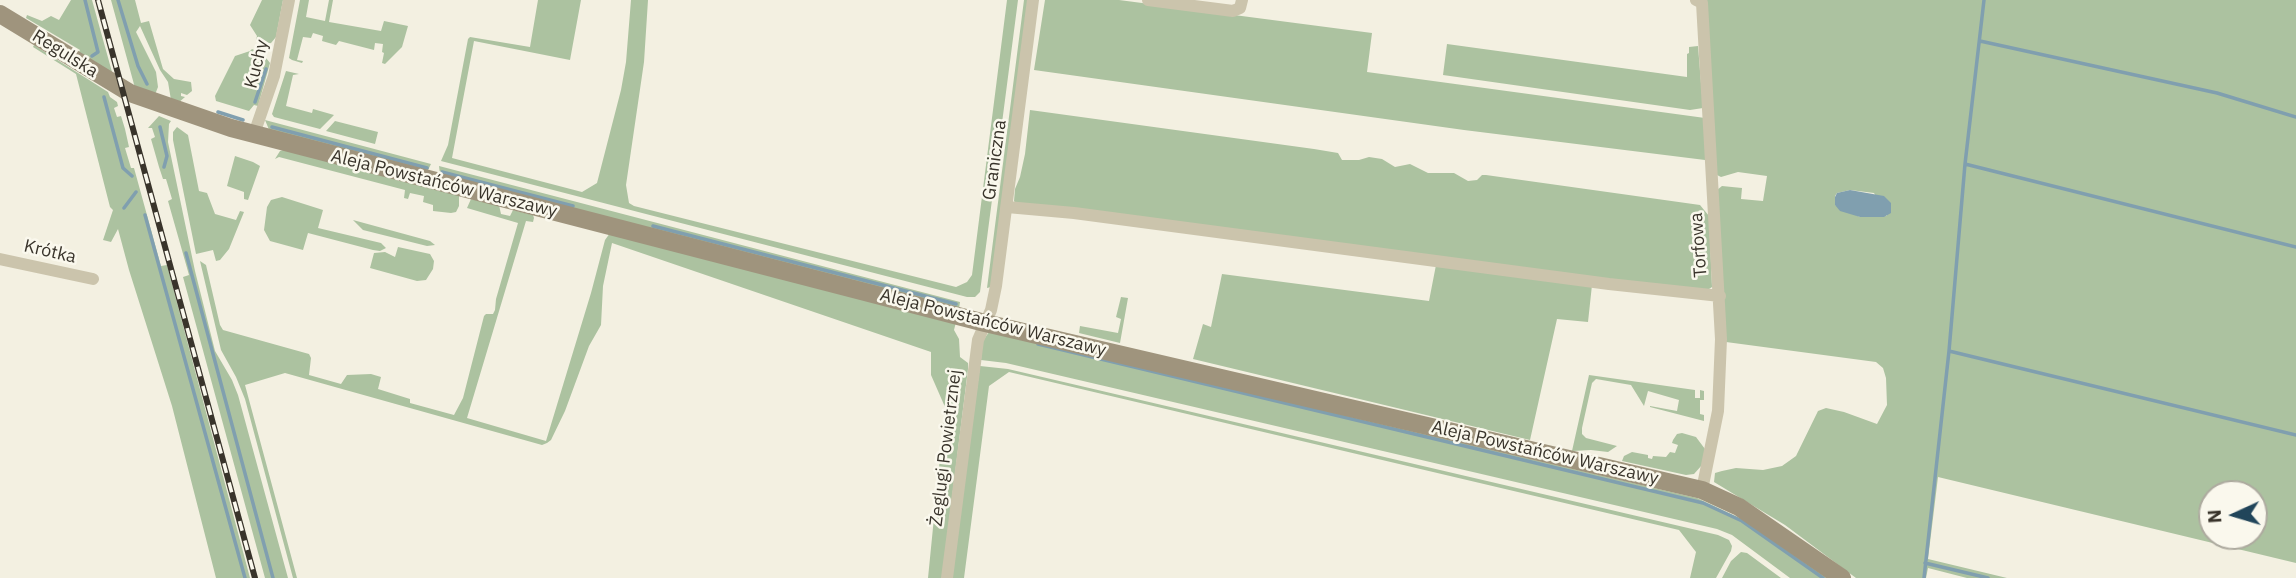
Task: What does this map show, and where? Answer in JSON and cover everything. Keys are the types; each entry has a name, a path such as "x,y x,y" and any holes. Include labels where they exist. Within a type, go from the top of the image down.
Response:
{"street":[{"name":"Kuchy","path":"254,134 274,76 289,0"},
{"name":"Graniczna","path":"985,323 996,286 1033,0"},
{"path":"1149,0 1233,11 1242,3"},
{"name":"Torfowa","path":"1696,0 1702,4 1721,339 1718,411 1702,490"},
{"name":"Regulska","path":"0,14 130,93"},
{"name":"Aleja Powstańców Warszawy","path":"130,93 254,134 985,323 1702,490 1730,501 1842,578"},
{"path":"1007,206 1703,296 1720,296"},
{"name":"Krótka","path":"0,259 93,279"},
{"name":"Żeglugi Powietrznej","path":"947,578 978,340 985,323"}],"green space":[{"path":"71,0 92,0 112,72 77,55 80,50 26,18 27,15 42,21 51,16 59,20"},
{"path":"111,0 135,0 141,23 149,21 163,69 174,79 191,82 192,91 187,95 181,93 181,96 185,97 178,103 171,100 168,82 140,26 136,32 156,72 158,87 154,97 135,88"},
{"path":"262,0 283,0 276,37 266,44 256,40 257,36 250,25"},
{"path":"300,0 309,0 306,17 325,21 329,0 333,0 329,22 381,31 384,21 408,26 402,47 385,64 382,63 383,44 375,43 374,50 339,41 336,45 322,41 323,36 313,33 311,38 303,37 297,60 303,61 302,63 292,60 289,58"},
{"path":"538,0 581,0 570,60 474,41 452,158 582,192 597,183 621,90 631,0 648,0 644,62 626,185 629,203 956,287 967,282 972,275 1007,0 1018,0 980,292 975,297 967,297 441,161 448,145 468,39 470,37 530,47"},
{"path":"1024,0 1028,0 991,287 987,288"},
{"path":"1045,0 1119,0 1372,33 1367,72 1705,118 1705,160 1464,130 1034,70"},
{"path":"1706,0 2296,0 2296,563 2242,550 2268,550 2268,480 2198,480 2198,539 1938,477 1928,559 2007,578 1967,578 1928,568 1926,578 1856,578 1785,525 1714,482 1715,473 1722,471 1736,468 1763,470 1782,466 1796,456 1818,411 1826,408 1877,424 1887,405 1886,378 1883,368 1876,362 1726,342 1717,190 1722,186 1742,188 1741,199 1763,201 1767,176 1738,172 1721,177 1717,175","holes":["1850,190 1874,193 1887,216 1860,217 1835,205 1837,193"]},
{"path":"1447,44 1687,77 1689,47 1698,46 1703,108 1690,110 1443,75"},
{"path":"34,45 108,92 117,102 118,106 114,108 117,117 121,116 129,147 125,148 131,168 134,168 161,266 167,265 250,578 216,578 172,406 118,229 111,242 103,240 113,210 110,207 76,74 33,47"},
{"path":"252,49 263,54 270,63 258,106 254,105 249,111 216,101 215,96 235,56"},
{"path":"286,71 299,74 293,75 286,106 334,115 320,129 274,117 272,114"},
{"path":"1030,110 1314,149 1338,153 1342,160 1369,157 1382,159 1395,167 1410,164 1428,173 1454,173 1468,181 1486,175 1700,205 1709,216 1712,287 1706,291 1016,204 1015,189 1025,154"},
{"path":"159,116 171,121 168,142 215,351 238,395 288,578 265,578 183,277 189,275 168,201 172,199 151,139 155,137 152,128 148,128"},
{"path":"265,120 431,164 428,170 270,132"},
{"path":"335,121 378,132 375,144 326,131"},
{"path":"177,127 188,135 199,191 207,193 215,214 236,220 240,211 244,212 229,249 220,260 216,261 213,250 196,254 173,140 173,132"},
{"path":"283,150 459,195 459,206 456,212 451,213 433,211 433,205 423,202 424,196 410,193 408,199 404,198 405,190 279,157 275,159"},
{"path":"235,156 260,166 248,200 244,199 244,192 227,186"},
{"path":"439,166 960,302 959,309 440,174"},
{"path":"282,197 323,210 318,228 381,243 386,248 373,250 308,233 303,250 270,241 264,230 267,207 271,200"},
{"path":"471,199 499,205 501,214 510,216 513,210 533,215 534,218 533,222 526,221 467,418 546,441 605,240 610,233 956,322 954,330 959,339 960,357 968,363 968,369 942,578 928,578 945,407 931,375 931,352 612,243 603,286 601,325 589,346 565,411 551,440 542,445 285,373 245,385 297,578 293,578 245,399 221,350 200,261 206,265 223,330 309,354 309,375 341,384 347,375 371,374 381,377 378,389 410,399 410,403 454,415 463,398 484,316 493,314 495,310 518,223 467,208"},
{"path":"353,220 430,241 435,245 427,246 363,230"},
{"path":"398,247 430,254 434,261 433,269 426,280 417,281 370,268 374,253 385,252 395,257"},
{"path":"1436,265 1592,285 1588,322 1557,319 1530,440 1193,359 1203,324 1211,327 1222,274 1429,301"},
{"path":"1121,297 1128,298 1120,343 1079,333 1080,326 1118,333 1121,319 1116,317"},
{"path":"989,332 1697,498 1748,522 1829,578 1790,578 1732,535 1717,529 1006,363 981,360 982,342"},
{"path":"980,366 1008,369 1718,535 1729,540 1731,551 1716,578 1690,578 1696,552 1679,530 1009,372 989,386 964,578 952,578"},
{"path":"1589,375 1695,390 1695,398 1700,398 1700,390 1704,391 1704,400 1700,400 1700,414 1704,415 1704,421 1650,407 1677,411 1679,400 1648,391 1644,406 1631,385 1596,379 1592,383 1582,434 1586,438 1617,446 1608,452 1572,451"},
{"path":"1677,434 1696,437 1705,449 1702,465 1694,474 1686,475 1622,461 1624,456 1632,452 1648,455 1648,458 1652,459 1653,456 1666,457 1670,452 1675,453 1678,445 1672,443 1673,440"},
{"path":"1741,552 1747,553 1781,578 1722,578 1731,561"}],"water":[{"path":"1850,190 1884,196 1891,203 1891,213 1884,217 1860,217 1840,211 1835,205 1835,197 1837,193"}],"waterway":[{"path":"85,0 98,52 92,56"},
{"path":"118,0 138,66 147,84"},
{"path":"1924,578 1984,0"},
{"path":"1980,41 2217,93 2296,117"},
{"path":"255,102 266,69"},
{"path":"104,97 123,168 132,176"},
{"path":"218,112 243,120"},
{"path":"160,127 167,156 164,167"},
{"path":"272,127 427,168"},
{"path":"1965,164 2296,247"},
{"path":"442,172 573,206"},
{"path":"124,208 136,192"},
{"path":"145,215 245,578"},
{"path":"653,226 956,304"},
{"path":"186,253 273,578"},
{"path":"1038,344 1703,503 1742,521 1823,578"},
{"path":"1949,351 2296,435"},
{"path":"1925,563 1988,578"}],"railway":[{"path":"98,0 255,578"}]}
